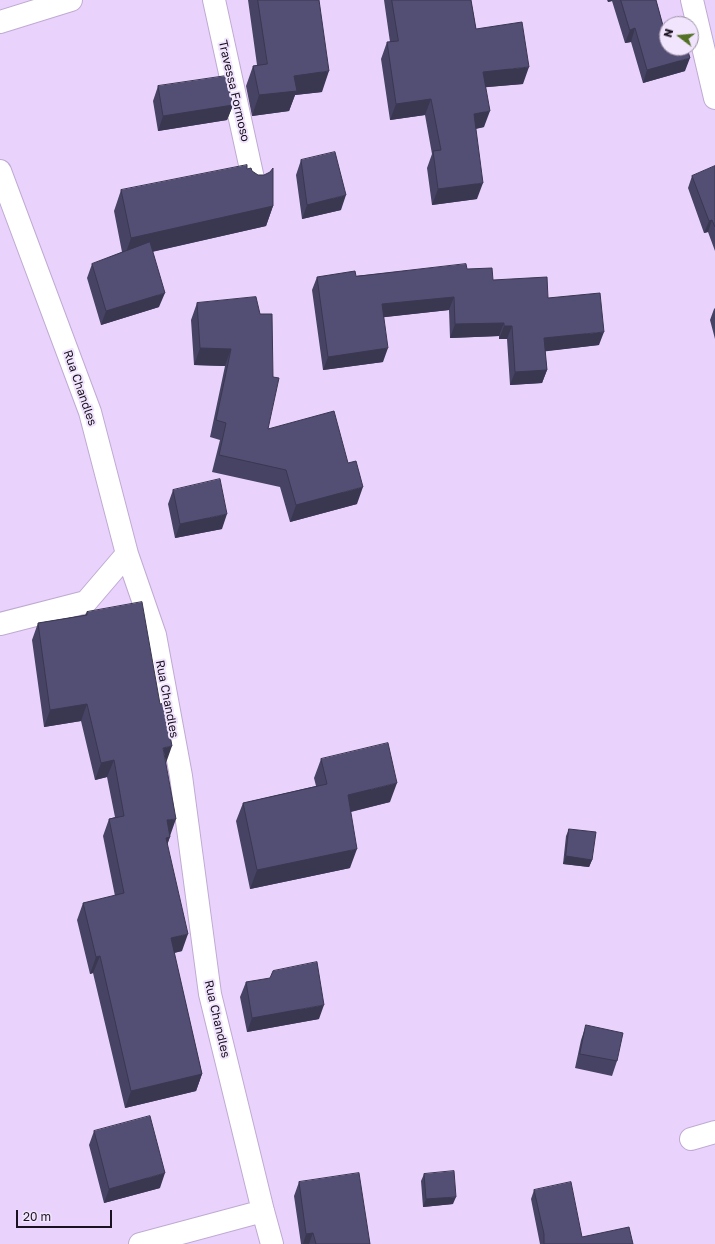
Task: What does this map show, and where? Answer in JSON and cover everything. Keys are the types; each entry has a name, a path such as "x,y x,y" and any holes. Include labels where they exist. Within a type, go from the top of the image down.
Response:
{"street":[{"path":"0,22 71,0"},
{"name":"Travessa Formoso","path":"214,0 254,182"},
{"path":"692,0 715,98"},
{"name":"Rua Chandles","path":"0,170 90,412 127,554 154,635 181,776 210,994 272,1244"},
{"path":"0,624 86,602 127,554"},
{"path":"691,1139 715,1132"},
{"path":"140,1244 263,1211"}],"building":[{"path":"258,0 319,0 329,71 294,76 297,91 259,95 253,66 267,64"},
{"path":"392,0 471,0 476,29 522,22 529,67 483,72 490,111 474,114 483,183 438,189 433,151 441,150 431,99 396,104 387,42 398,41"},
{"path":"621,0 656,0 660,16 659,16 659,56 689,56 690,58 647,70 635,28 630,30"},
{"path":"226,76 233,105 163,116 158,86"},
{"path":"335,152 346,195 307,205 301,160"},
{"path":"247,165 247,169 251,168 252,171 258,175 264,175 270,172 273,168 273,206 131,238 121,190"},
{"path":"715,166 715,227 712,220 709,221 692,176"},
{"path":"150,242 165,293 106,311 92,264"},
{"path":"466,264 467,269 492,268 493,280 547,277 548,298 600,293 604,332 544,338 547,370 515,372 512,326 504,326 504,323 455,324 454,297 382,304 388,348 328,357 317,277 355,271 356,276"},
{"path":"256,297 260,314 272,314 273,377 279,378 268,429 334,411 348,463 356,461 363,487 296,505 286,470 219,455 226,423 216,420 231,349 200,348 197,303"},
{"path":"220,479 227,514 180,524 173,490"},
{"path":"142,602 160,704 164,703 172,746 163,748 176,819 167,820 170,837 166,838 188,934 171,938 202,1074 131,1091 100,956 96,957 83,903 124,893 109,819 124,816 114,760 101,763 87,704 50,710 38,623 87,615 87,612"},
{"path":"388,743 397,783 348,795 357,849 257,870 243,803 327,784 321,759"},
{"path":"569,829 596,832 592,860 566,856"},
{"path":"317,962 324,1005 252,1018 246,982 270,978 273,971"},
{"path":"586,1025 623,1033 617,1061 580,1054"},
{"path":"150,1116 165,1173 109,1189 94,1131"},
{"path":"454,1171 456,1197 426,1199 424,1174"},
{"path":"359,1173 370,1244 316,1244 313,1233 306,1234 299,1182"},
{"path":"571,1182 582,1237 629,1227 633,1244 544,1244 544,1234 534,1190"}]}
